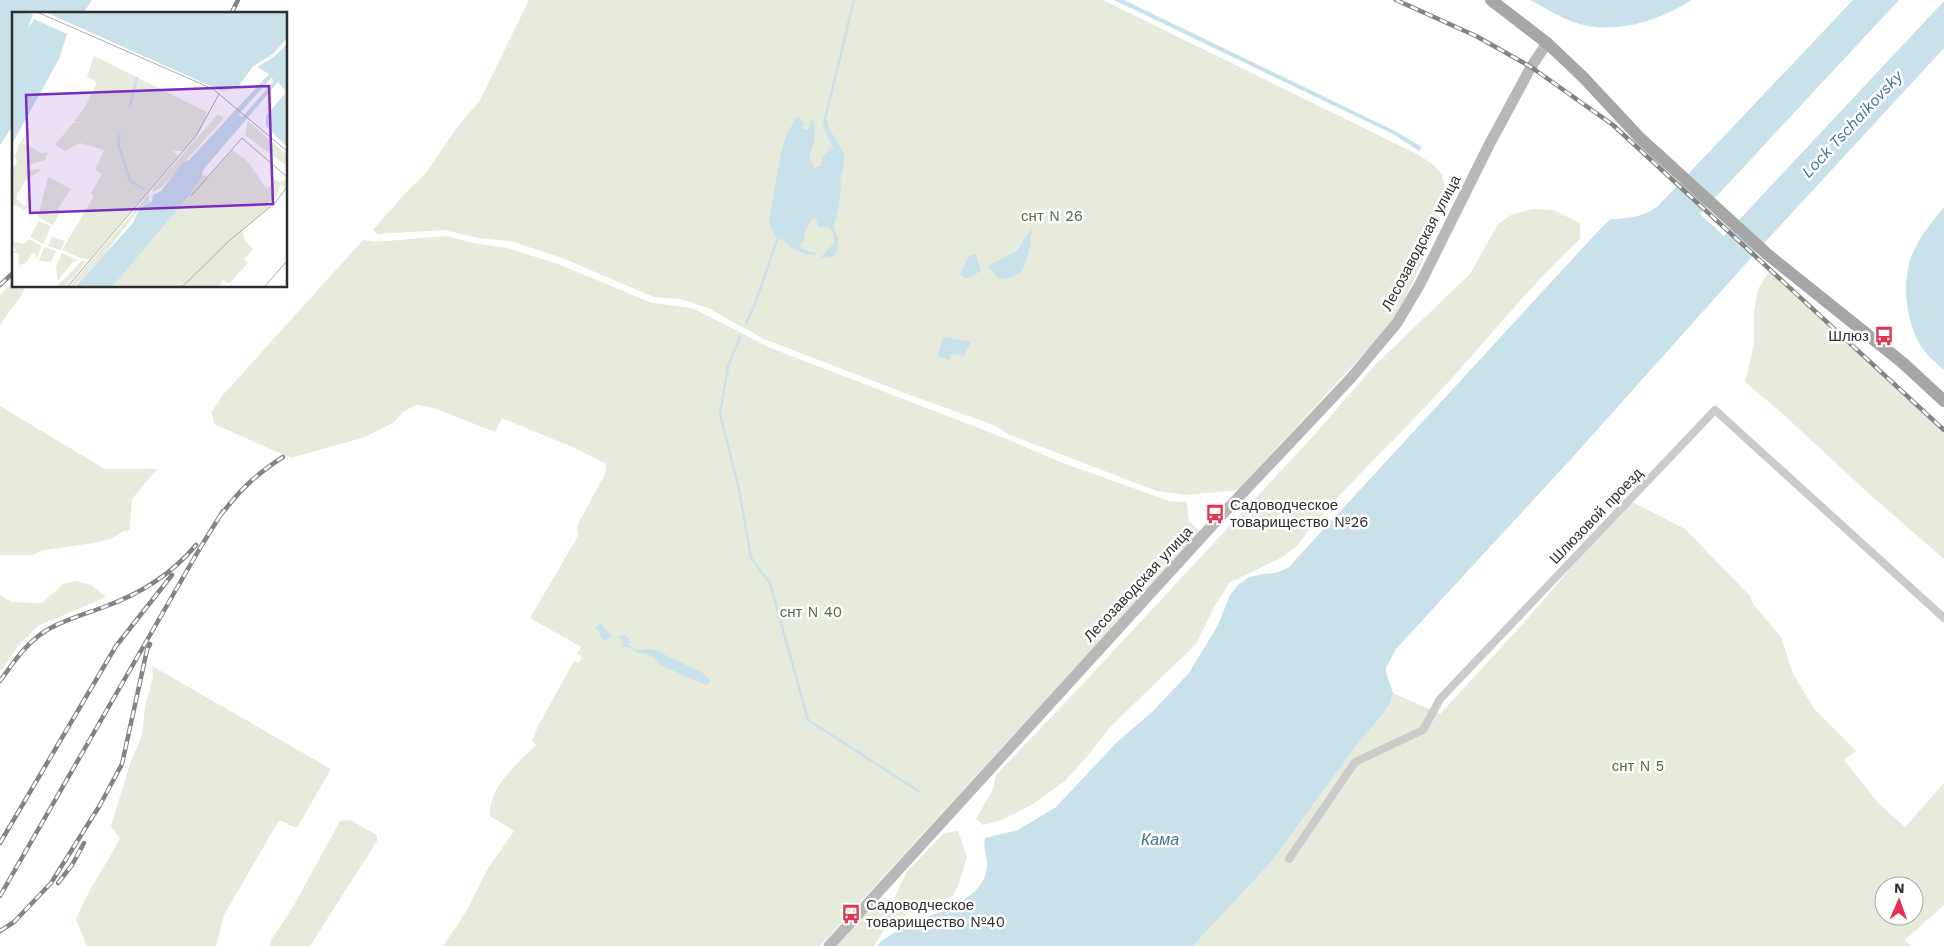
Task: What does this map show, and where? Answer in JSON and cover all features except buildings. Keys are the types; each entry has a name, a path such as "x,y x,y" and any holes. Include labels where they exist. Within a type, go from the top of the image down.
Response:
{"main road":[{"path":"1491,0 1546,43 1583,77 1640,138 1766,254 1903,363 1944,401"}],"street":[{"name":"Лесозаводская улица","path":"829,946 1219,518 1351,378 1397,323 1420,284 1489,146 1546,43"},
{"name":"Шлюзовой проезд","path":"1289,859 1355,762 1422,730 1440,699 1715,410 1944,618"}],"green space":[{"name":"снт N 26","path":"529,0 1103,0 1417,154 1434,165 1442,175 1446,190 1423,260 1400,309 1390,325 1238,490 1186,495 1157,491 1010,435 996,426 764,339 708,308 680,299 654,297 562,258 510,241 478,238 444,230 378,234 373,230 425,174 461,122 479,102"},
{"path":"1532,209 1553,210 1580,223 1580,239 1540,279 1445,386 1342,493 1296,547 1279,559 1229,583 1214,607 1196,644 1109,728 1065,781 1033,804 1002,820 983,825 976,819 993,789 996,775 1316,433 1375,365 1470,274 1498,224 1511,215"},
{"name":"снт N 40","path":"447,236 473,243 507,248 558,264 652,303 692,308 773,349 1002,437 1063,463 1169,501 1187,502 1189,521 1200,531 820,946 443,946 466,912 487,870 514,831 490,816 494,795 506,776 536,745 532,741 538,726 574,661 579,663 582,657 577,654 581,647 530,618 578,536 577,526 605,474 606,464 577,449 502,418 495,432 434,408 417,405 404,411 393,423 365,437 291,458 214,424 212,412 222,396 363,240 375,242"},
{"path":"1769,272 1944,433 1944,559 1745,382 1754,344 1754,312 1758,289"},
{"path":"12,282 12,288 24,288 23,293 0,325 0,295"},
{"path":"0,406 105,469 157,469 132,499 130,530 124,531 111,539 44,550 33,555 0,555"},
{"name":"снт N 5","path":"1632,502 1685,529 1750,596 1753,604 1781,637 1793,674 1815,710 1856,751 1844,760 1879,804 1905,827 1944,783 1944,905 1924,923 1924,876 1874,876 1874,926 1921,926 1905,940 1911,946 1193,946 1271,862 1359,742 1383,714 1389,705 1393,693 1440,714 1529,617 1614,517"},
{"path":"76,581 91,585 106,597 38,626 19,645 0,672 0,595 11,602 42,603 63,584"},
{"path":"152,666 331,769 297,828 279,820 224,915 216,946 87,946 76,920 86,898 120,838 111,826 130,764 142,735 145,707 153,676"},
{"path":"350,820 377,835 377,841 310,946 270,946 270,942 293,907 340,821"},
{"path":"958,831 967,857 953,896 922,904 884,930 874,946 836,946 871,907 883,906 893,901 906,873 944,833"}],"water":[{"path":"0,0 92,0 84,12 12,12 12,127 0,145"},
{"path":"1114,0 1124,0 1395,131 1422,147 1419,151 1393,134"},
{"path":"1530,0 1692,0 1679,8 1650,20 1618,27 1602,27 1587,26 1571,21"},
{"name":"Кама","path":"1853,0 1899,0 1700,214 1724,236 1944,1 1944,48 1396,649 1386,668 1393,693 1389,705 1383,714 1359,742 1271,862 1193,946 877,946 888,936 953,906 978,888 987,870 985,838 1018,830 1056,807 1118,741 1152,712 1189,673 1218,625 1230,595 1238,585 1249,577 1275,573 1288,568 1610,219 1635,217 1657,207"},
{"path":"798,116 804,124 802,128 805,130 808,130 812,120 814,121 813,143 809,155 814,168 821,166 823,156 829,150 828,146 831,149 833,148 825,132 823,120 827,120 828,126 844,154 843,171 840,177 841,186 838,212 833,227 837,235 838,246 832,258 821,257 834,243 833,232 826,226 825,228 818,227 816,219 812,220 805,231 804,241 798,246 816,253 816,255 797,251 783,239 777,240 769,223 781,154 787,133"},
{"path":"1944,207 1944,370 1924,351 1917,338 1909,315 1906,290 1909,266 1915,248"},
{"path":"1032,229 1028,255 1023,268 1015,276 999,279 988,266 1018,250"},
{"path":"976,254 981,271 966,279 960,274 969,256"},
{"path":"943,337 971,342 964,356 951,354 949,360 938,356"},
{"path":"600,622 617,640 611,637 605,641 600,637 600,632 595,628"},
{"path":"624,635 629,638 630,643 627,643 632,648 655,650 703,673 711,681 706,685 662,666 653,657 644,653 637,653 628,647 622,647 619,642 622,646 624,645 619,636"}],"waterway":[{"path":"825,119 854,0"},
{"path":"746,323 754,307 777,240"},
{"path":"740,337 728,366 720,414 739,489 751,558 770,583 808,720 920,792"}],"railway":[{"path":"232,12 238,0"},
{"path":"1396,0 1476,36 1531,67 1613,125 1944,430"},
{"path":"0,285 12,274"},
{"path":"220,516 248,484 283,457"},
{"path":"0,896 223,511"},
{"path":"0,681 21,653 47,630 142,590 176,566 196,545"},
{"path":"0,843 116,646 172,575"},
{"path":"0,931 14,922 51,883 100,805 122,764 147,650 150,644"},
{"path":"58,883 72,865 84,843"}],"place":[{"name":"Шлюз","path":"1884,336"},
{"name":"Садоводческое товарищество №26","path":"1215,514"},
{"name":"Садоводческое товарищество №40","path":"851,914"}],"water label":[{"name":"Lock Tschaikovsky","path":"1852,124"}]}
